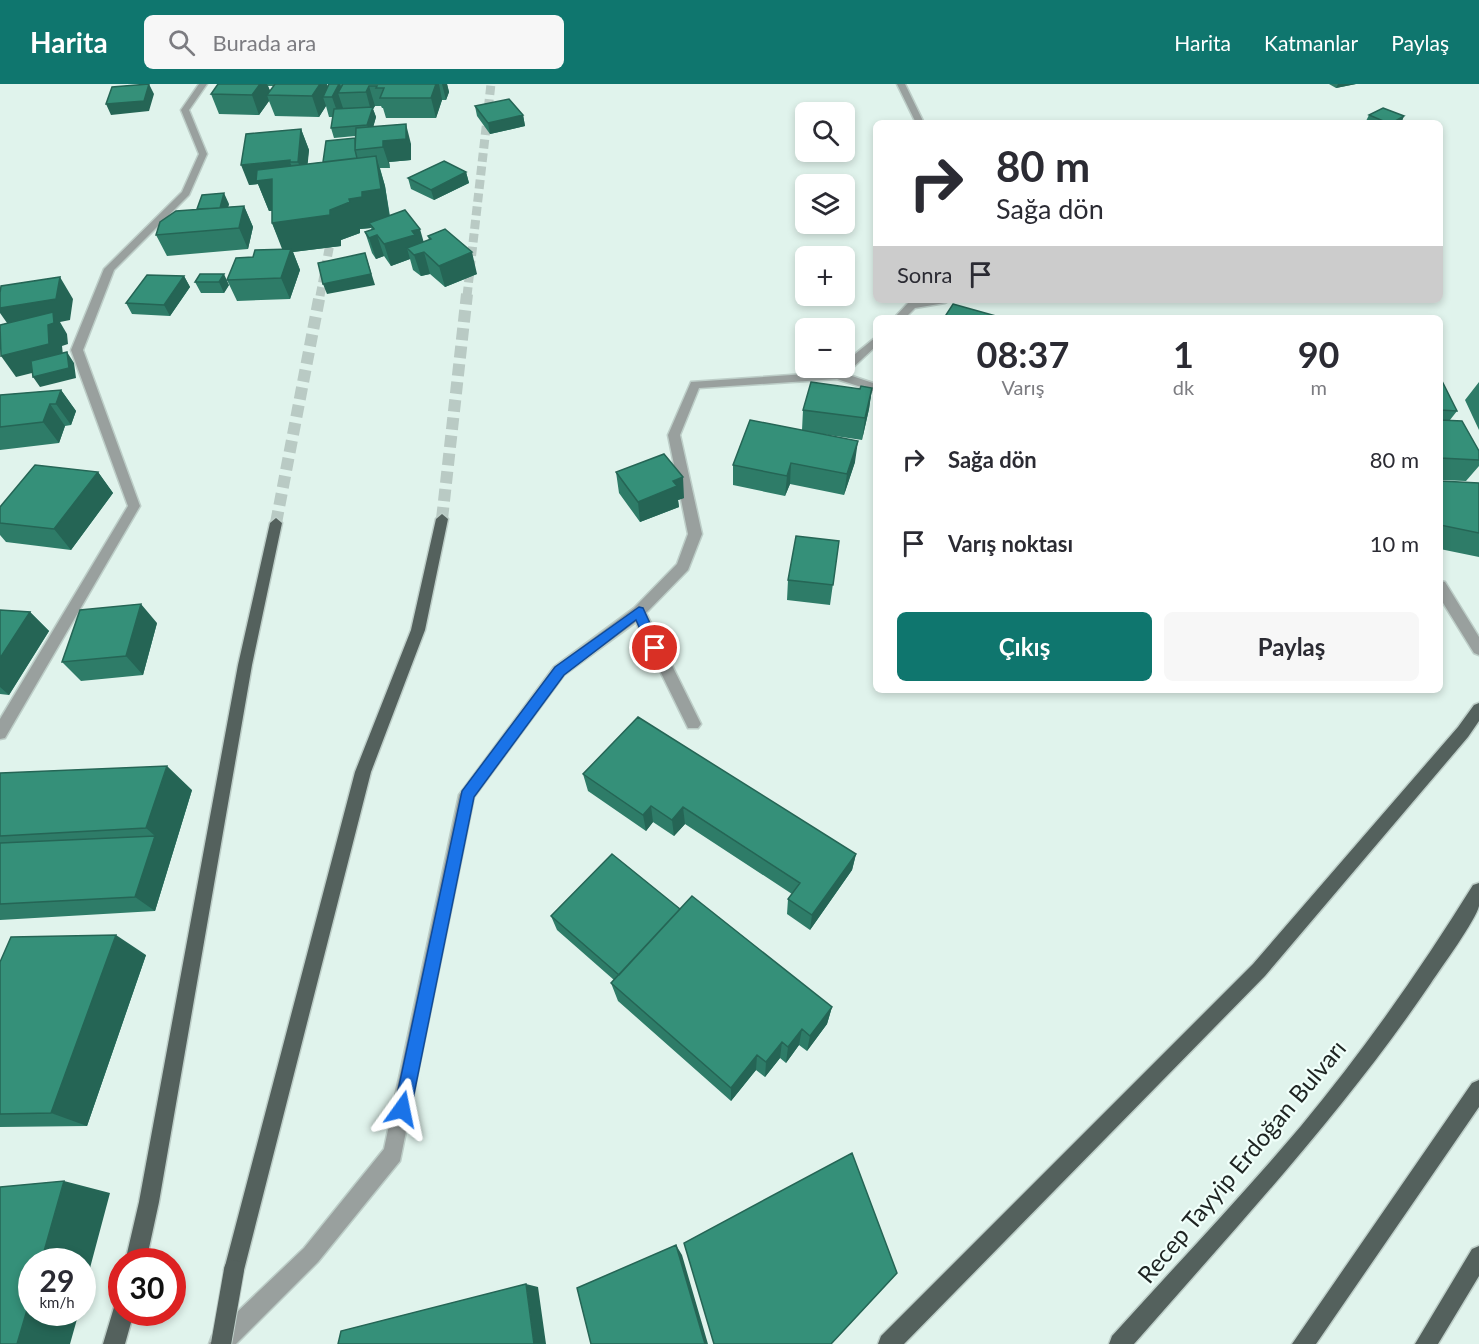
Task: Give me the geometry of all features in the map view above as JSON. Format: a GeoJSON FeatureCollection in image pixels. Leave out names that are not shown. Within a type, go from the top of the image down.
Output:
{"type":"FeatureCollection","features":[{"type":"Feature","properties":{"kind":"main road"},"geometry":{"type":"LineString","coordinates":[[221,1344],[234,1270],[363,772],[417,630],[442,519]]}},
{"type":"Feature","properties":{"kind":"main road"},"geometry":{"type":"LineString","coordinates":[[138,1248],[149,1202],[245,665],[276,523]]}},
{"type":"Feature","properties":{"kind":"main road"},"geometry":{"type":"LineString","coordinates":[[888,1344],[1259,970],[1463,732],[1479,709]]}},
{"type":"Feature","properties":{"kind":"main road","name":"Recep Tayyip Erdoğan Bulvarı"},"geometry":{"type":"LineString","coordinates":[[1120,1344],[1282,1163],[1352,1076],[1445,948],[1479,891]]}},
{"type":"Feature","properties":{"kind":"main road"},"geometry":{"type":"LineString","coordinates":[[1303,1344],[1479,1090]]}},
{"type":"Feature","properties":{"kind":"main road"},"geometry":{"type":"LineString","coordinates":[[1425,1344],[1479,1256]]}},
{"type":"Feature","properties":{"kind":"street"},"geometry":{"type":"LineString","coordinates":[[901,84],[919,120]]}},
{"type":"Feature","properties":{"kind":"street"},"geometry":{"type":"LineString","coordinates":[[0,733],[134,506],[77,350],[109,269],[186,193],[203,154],[185,110],[204,87]]}},
{"type":"Feature","properties":{"kind":"street"},"geometry":{"type":"LineString","coordinates":[[902,315],[912,305],[925,303]]}},
{"type":"Feature","properties":{"kind":"street"},"geometry":{"type":"LineString","coordinates":[[855,359],[873,343]]}},
{"type":"Feature","properties":{"kind":"street"},"geometry":{"type":"LineString","coordinates":[[221,1344],[311,1255],[393,1154],[467,795],[559,671],[639,612],[683,566],[695,534],[674,435],[695,385],[795,378]]}},
{"type":"Feature","properties":{"kind":"street"},"geometry":{"type":"LineString","coordinates":[[847,378],[873,387]]}},
{"type":"Feature","properties":{"kind":"street"},"geometry":{"type":"LineString","coordinates":[[1443,591],[1479,649]]}},
{"type":"Feature","properties":{"kind":"street"},"geometry":{"type":"LineString","coordinates":[[639,612],[663,666],[693,724]]}},
{"type":"Feature","properties":{"kind":"building"},"geometry":{"type":"Polygon","coordinates":[[[149,84],[144,101],[106,104],[112,87],[149,84]]]}},
{"type":"Feature","properties":{"kind":"building"},"geometry":{"type":"Polygon","coordinates":[[[218,84],[260,84],[252,95],[211,94],[218,84]]]}},
{"type":"Feature","properties":{"kind":"building"},"geometry":{"type":"Polygon","coordinates":[[[275,84],[320,84],[312,96],[267,95],[275,84]]]}},
{"type":"Feature","properties":{"kind":"building"},"geometry":{"type":"Polygon","coordinates":[[[329,84],[339,84],[332,97],[323,97],[329,84]]]}},
{"type":"Feature","properties":{"kind":"building"},"geometry":{"type":"Polygon","coordinates":[[[343,84],[436,84],[431,98],[380,98],[384,88],[369,86],[366,92],[338,93],[343,84]]]}},
{"type":"Feature","properties":{"kind":"building"},"geometry":{"type":"Polygon","coordinates":[[[509,99],[523,115],[488,123],[475,106],[509,99]]]}},
{"type":"Feature","properties":{"kind":"building"},"geometry":{"type":"Polygon","coordinates":[[[373,107],[367,125],[331,128],[334,109],[373,107]]]}},
{"type":"Feature","properties":{"kind":"building"},"geometry":{"type":"Polygon","coordinates":[[[1383,108],[1404,116],[1397,120],[1381,120],[1369,115],[1383,108]]]}},
{"type":"Feature","properties":{"kind":"building"},"geometry":{"type":"Polygon","coordinates":[[[406,124],[406,139],[383,141],[383,147],[355,150],[356,128],[406,124]]]}},
{"type":"Feature","properties":{"kind":"building"},"geometry":{"type":"Polygon","coordinates":[[[301,129],[298,162],[290,162],[290,160],[241,165],[246,134],[301,129]]]}},
{"type":"Feature","properties":{"kind":"building"},"geometry":{"type":"Polygon","coordinates":[[[355,138],[357,158],[323,162],[326,141],[355,138]]]}},
{"type":"Feature","properties":{"kind":"building"},"geometry":{"type":"Polygon","coordinates":[[[376,156],[381,189],[362,192],[362,197],[349,199],[350,202],[330,210],[330,215],[272,223],[272,179],[256,181],[257,170],[376,156]]]}},
{"type":"Feature","properties":{"kind":"building"},"geometry":{"type":"Polygon","coordinates":[[[444,161],[466,172],[431,190],[408,178],[444,161]]]}},
{"type":"Feature","properties":{"kind":"building"},"geometry":{"type":"Polygon","coordinates":[[[224,193],[220,208],[197,209],[202,195],[224,193]]]}},
{"type":"Feature","properties":{"kind":"building"},"geometry":{"type":"Polygon","coordinates":[[[244,206],[239,228],[156,235],[160,222],[176,211],[244,206]]]}},
{"type":"Feature","properties":{"kind":"building"},"geometry":{"type":"Polygon","coordinates":[[[405,210],[420,229],[412,231],[415,235],[384,244],[377,235],[369,238],[365,232],[374,229],[369,223],[405,210]]]}},
{"type":"Feature","properties":{"kind":"building"},"geometry":{"type":"Polygon","coordinates":[[[445,229],[472,252],[439,266],[424,252],[414,255],[407,248],[431,239],[428,236],[445,229]]]}},
{"type":"Feature","properties":{"kind":"building"},"geometry":{"type":"Polygon","coordinates":[[[291,249],[281,278],[227,280],[236,258],[253,257],[255,250],[291,249]]]}},
{"type":"Feature","properties":{"kind":"building"},"geometry":{"type":"Polygon","coordinates":[[[365,253],[371,274],[323,284],[318,263],[365,253]]]}},
{"type":"Feature","properties":{"kind":"building"},"geometry":{"type":"Polygon","coordinates":[[[200,274],[224,274],[219,282],[195,282],[200,274]]]}},
{"type":"Feature","properties":{"kind":"building"},"geometry":{"type":"Polygon","coordinates":[[[147,275],[184,276],[164,305],[126,303],[147,275]]]}},
{"type":"Feature","properties":{"kind":"building"},"geometry":{"type":"Polygon","coordinates":[[[60,277],[56,299],[0,308],[1,286],[60,277]]]}},
{"type":"Feature","properties":{"kind":"building"},"geometry":{"type":"Polygon","coordinates":[[[953,304],[992,315],[946,315],[953,304]]]}},
{"type":"Feature","properties":{"kind":"building"},"geometry":{"type":"Polygon","coordinates":[[[53,312],[54,323],[48,325],[49,344],[1,356],[0,325],[53,312]]]}},
{"type":"Feature","properties":{"kind":"building"},"geometry":{"type":"Polygon","coordinates":[[[67,352],[69,368],[33,377],[31,361],[67,352]]]}},
{"type":"Feature","properties":{"kind":"building"},"geometry":{"type":"Polygon","coordinates":[[[811,382],[860,389],[861,386],[872,388],[865,418],[803,410],[811,382]]]}},
{"type":"Feature","properties":{"kind":"building"},"geometry":{"type":"Polygon","coordinates":[[[1443,383],[1457,411],[1443,410],[1443,383]]]}},
{"type":"Feature","properties":{"kind":"building"},"geometry":{"type":"Polygon","coordinates":[[[61,390],[56,404],[50,404],[43,422],[0,427],[0,395],[61,390]]]}},
{"type":"Feature","properties":{"kind":"building"},"geometry":{"type":"Polygon","coordinates":[[[750,420],[858,441],[847,474],[791,463],[787,476],[733,465],[750,420]]]}},
{"type":"Feature","properties":{"kind":"building"},"geometry":{"type":"Polygon","coordinates":[[[1443,420],[1462,421],[1479,451],[1479,460],[1443,458],[1443,420]]]}},
{"type":"Feature","properties":{"kind":"building"},"geometry":{"type":"Polygon","coordinates":[[[664,454],[683,477],[673,481],[677,486],[638,502],[616,472],[664,454]]]}},
{"type":"Feature","properties":{"kind":"building"},"geometry":{"type":"Polygon","coordinates":[[[35,465],[98,472],[54,529],[0,523],[0,507],[35,465]]]}},
{"type":"Feature","properties":{"kind":"building"},"geometry":{"type":"Polygon","coordinates":[[[1443,481],[1479,483],[1479,533],[1443,526],[1443,481]]]}},
{"type":"Feature","properties":{"kind":"building"},"geometry":{"type":"Polygon","coordinates":[[[796,536],[839,541],[833,585],[788,580],[796,536]]]}},
{"type":"Feature","properties":{"kind":"building"},"geometry":{"type":"Polygon","coordinates":[[[141,604],[126,656],[62,662],[80,610],[141,604]]]}},
{"type":"Feature","properties":{"kind":"building"},"geometry":{"type":"Polygon","coordinates":[[[0,610],[30,612],[0,658],[0,610]]]}},
{"type":"Feature","properties":{"kind":"building"},"geometry":{"type":"Polygon","coordinates":[[[638,717],[856,854],[812,915],[788,899],[800,883],[683,807],[672,820],[651,806],[643,815],[583,774],[638,717]]]}},
{"type":"Feature","properties":{"kind":"building"},"geometry":{"type":"Polygon","coordinates":[[[167,766],[146,828],[0,836],[0,773],[167,766]]]}},
{"type":"Feature","properties":{"kind":"building"},"geometry":{"type":"Polygon","coordinates":[[[155,836],[135,897],[0,904],[0,843],[155,836]]]}},
{"type":"Feature","properties":{"kind":"building"},"geometry":{"type":"Polygon","coordinates":[[[612,854],[680,909],[619,975],[551,916],[612,854]]]}},
{"type":"Feature","properties":{"kind":"building"},"geometry":{"type":"Polygon","coordinates":[[[692,896],[832,1007],[810,1036],[802,1029],[788,1047],[782,1042],[766,1062],[757,1055],[731,1088],[611,983],[692,896]]]}},
{"type":"Feature","properties":{"kind":"building"},"geometry":{"type":"Polygon","coordinates":[[[116,935],[51,1113],[0,1114],[0,962],[11,937],[116,935]]]}},
{"type":"Feature","properties":{"kind":"building"},"geometry":{"type":"Polygon","coordinates":[[[852,1153],[897,1273],[831,1344],[714,1344],[684,1243],[852,1153]]]}},
{"type":"Feature","properties":{"kind":"building"},"geometry":{"type":"Polygon","coordinates":[[[64,1181],[45,1248],[18,1248],[18,1326],[22,1326],[17,1344],[0,1344],[0,1187],[64,1181]]]}},
{"type":"Feature","properties":{"kind":"building"},"geometry":{"type":"Polygon","coordinates":[[[676,1245],[705,1344],[591,1344],[577,1288],[676,1245]]]}},
{"type":"Feature","properties":{"kind":"building"},"geometry":{"type":"Polygon","coordinates":[[[526,1284],[534,1344],[338,1344],[341,1331],[526,1284]]]}},
{"type":"Feature","properties":{"kind":"tunnel"},"geometry":{"type":"LineString","coordinates":[[467,296],[491,84]]}},
{"type":"Feature","properties":{"kind":"tunnel"},"geometry":{"type":"LineString","coordinates":[[320,296],[333,228]]}},
{"type":"Feature","properties":{"kind":"tunnel"},"geometry":{"type":"LineString","coordinates":[[276,523],[320,294]]}},
{"type":"Feature","properties":{"kind":"tunnel"},"geometry":{"type":"LineString","coordinates":[[442,519],[467,294]]}},
{"type":"Feature","properties":{"kind":"route"},"geometry":{"type":"LineString","coordinates":[[402,1109],[467,795],[559,671],[639,612],[655,648]]}}]}
